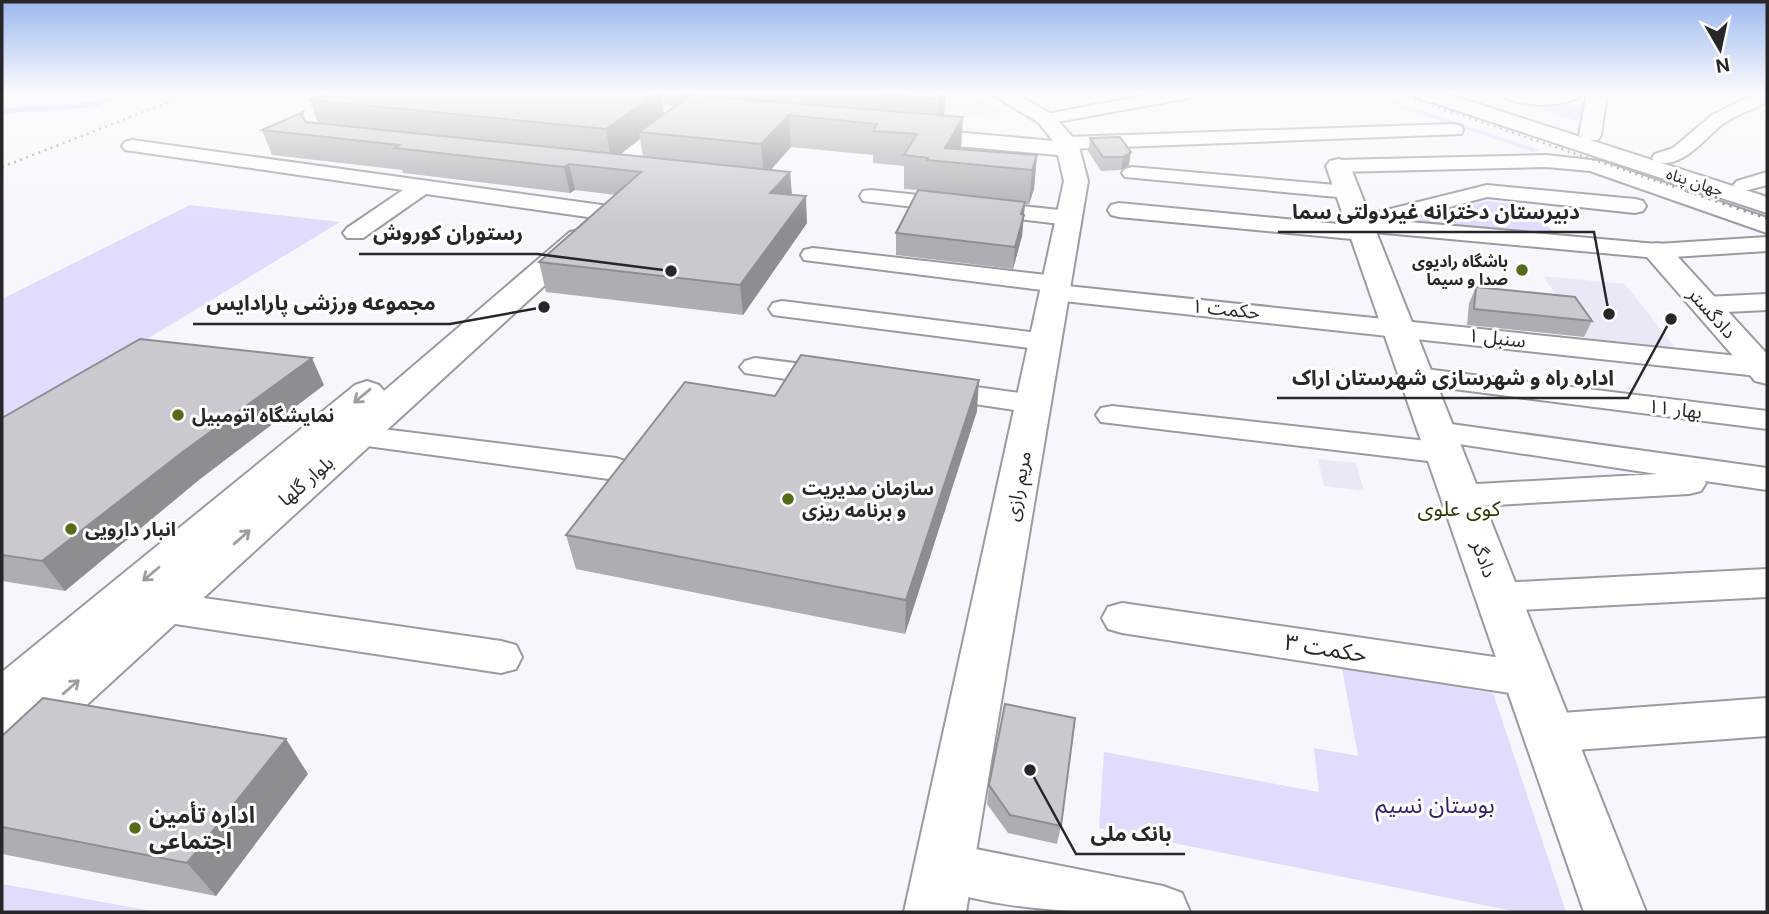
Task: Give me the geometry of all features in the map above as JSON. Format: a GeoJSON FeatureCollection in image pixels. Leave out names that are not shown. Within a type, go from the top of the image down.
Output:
{"type":"FeatureCollection","features":[{"type":"Feature","properties":{"kind":"street"},"geometry":{"type":"LineString","coordinates":[[914,136],[1009,144],[1061,137],[1137,136]]}},
{"type":"Feature","properties":{"kind":"street"},"geometry":{"type":"LineString","coordinates":[[1009,144],[1065,136]]}},
{"type":"Feature","properties":{"kind":"street","name":"جهان پناه"},"geometry":{"type":"LineString","coordinates":[[1554,136],[1767,205]]}},
{"type":"Feature","properties":{"kind":"street","name":"جهان پناه"},"geometry":{"type":"LineString","coordinates":[[1592,136],[1767,192]]}},
{"type":"Feature","properties":{"kind":"street"},"geometry":{"type":"LineString","coordinates":[[1662,158],[1680,152],[1699,136]]}},
{"type":"Feature","properties":{"kind":"street","name":"مریم رازی"},"geometry":{"type":"LineString","coordinates":[[940,890],[1076,181],[1061,137]]}},
{"type":"Feature","properties":{"kind":"street"},"geometry":{"type":"LineString","coordinates":[[132,146],[596,211]]}},
{"type":"Feature","properties":{"kind":"street"},"geometry":{"type":"LineString","coordinates":[[1535,196],[1546,161]]}},
{"type":"Feature","properties":{"kind":"street"},"geometry":{"type":"LineString","coordinates":[[1352,204],[1442,163],[1546,161],[1593,165],[1767,226]]}},
{"type":"Feature","properties":{"kind":"street"},"geometry":{"type":"LineString","coordinates":[[1442,163],[1488,191]]}},
{"type":"Feature","properties":{"kind":"street"},"geometry":{"type":"LineString","coordinates":[[1132,173],[1352,204],[1592,246],[1657,251],[1767,244]]}},
{"type":"Feature","properties":{"kind":"street"},"geometry":{"type":"LineString","coordinates":[[1744,185],[1767,178]]}},
{"type":"Feature","properties":{"kind":"street"},"geometry":{"type":"LineString","coordinates":[[355,233],[422,187]]}},
{"type":"Feature","properties":{"kind":"street"},"geometry":{"type":"LineString","coordinates":[[1119,210],[1352,204],[1488,191],[1635,206]]}},
{"type":"Feature","properties":{"kind":"street"},"geometry":{"type":"LineString","coordinates":[[871,196],[1069,218]]}},
{"type":"Feature","properties":{"kind":"street"},"geometry":{"type":"LineString","coordinates":[[1535,196],[1592,246]]}},
{"type":"Feature","properties":{"kind":"street","name":"دادگر"},"geometry":{"type":"LineString","coordinates":[[1352,204],[1615,912]]}},
{"type":"Feature","properties":{"kind":"street","name":"بلوار گلها"},"geometry":{"type":"LineString","coordinates":[[2,701],[338,433],[596,211]]}},
{"type":"Feature","properties":{"kind":"street","name":"دادگستر"},"geometry":{"type":"LineString","coordinates":[[1657,251],[1766,370]]}},
{"type":"Feature","properties":{"kind":"street","name":"حکمت ۱"},"geometry":{"type":"LineString","coordinates":[[813,255],[1054,288],[1398,327]]}},
{"type":"Feature","properties":{"kind":"street"},"geometry":{"type":"LineString","coordinates":[[1705,305],[1767,302]]}},
{"type":"Feature","properties":{"kind":"street"},"geometry":{"type":"LineString","coordinates":[[782,309],[1045,342]]}},
{"type":"Feature","properties":{"kind":"street","name":"سنبل ۱"},"geometry":{"type":"LineString","coordinates":[[1398,327],[1766,370]]}},
{"type":"Feature","properties":{"kind":"street"},"geometry":{"type":"LineString","coordinates":[[755,367],[861,381]]}},
{"type":"Feature","properties":{"kind":"street","name":"بهار ۱۱"},"geometry":{"type":"LineString","coordinates":[[1417,377],[1767,421]]}},
{"type":"Feature","properties":{"kind":"street"},"geometry":{"type":"LineString","coordinates":[[901,386],[1034,404]]}},
{"type":"Feature","properties":{"kind":"street"},"geometry":{"type":"LineString","coordinates":[[1112,415],[1441,443],[1766,479]]}},
{"type":"Feature","properties":{"kind":"street"},"geometry":{"type":"LineString","coordinates":[[338,433],[616,469]]}},
{"type":"Feature","properties":{"kind":"street","name":"بلوار گلها"},"geometry":{"type":"LineString","coordinates":[[2,748],[162,607],[338,433]]}},
{"type":"Feature","properties":{"kind":"street"},"geometry":{"type":"LineString","coordinates":[[1460,496],[1766,479]]}},
{"type":"Feature","properties":{"kind":"street"},"geometry":{"type":"LineString","coordinates":[[1498,597],[1767,583]]}},
{"type":"Feature","properties":{"kind":"street"},"geometry":{"type":"LineString","coordinates":[[162,607],[501,657]]}},
{"type":"Feature","properties":{"kind":"street","name":"حکمت ۳"},"geometry":{"type":"LineString","coordinates":[[1122,618],[1529,679]]}},
{"type":"Feature","properties":{"kind":"street"},"geometry":{"type":"LineString","coordinates":[[1548,733],[1767,717]]}},
{"type":"Feature","properties":{"kind":"street"},"geometry":{"type":"LineString","coordinates":[[940,890],[1163,912]]}},
{"type":"Feature","properties":{"kind":"shaded area"},"geometry":{"type":"Polygon","coordinates":[[[1543,276],[1625,284],[1680,354],[1589,344],[1543,276]]]}},
{"type":"Feature","properties":{"kind":"shaded area"},"geometry":{"type":"Polygon","coordinates":[[[1318,459],[1356,463],[1364,491],[1324,486],[1318,459]]]}},
{"type":"Feature","properties":{"kind":"green space"},"geometry":{"type":"Polygon","coordinates":[[[1484,136],[1497,136],[1540,150],[1533,152],[1484,136]]]}},
{"type":"Feature","properties":{"kind":"green space"},"geometry":{"type":"Polygon","coordinates":[[[1487,201],[1526,206],[1559,237],[1409,223],[1405,219],[1487,201]]]}},
{"type":"Feature","properties":{"kind":"green space"},"geometry":{"type":"Polygon","coordinates":[[[190,205],[340,222],[2,427],[2,299],[190,205]]]}},
{"type":"Feature","properties":{"kind":"green space","name":"بوستان نسیم"},"geometry":{"type":"Polygon","coordinates":[[[1342,668],[1493,693],[1566,912],[1518,912],[1099,828],[1104,752],[1319,792],[1314,748],[1358,756],[1342,668]]]}},
{"type":"Feature","properties":{"kind":"green space"},"geometry":{"type":"Polygon","coordinates":[[[2,884],[158,912],[2,912],[2,884]]]}},
{"type":"Feature","properties":{"kind":"building"},"geometry":{"type":"Polygon","coordinates":[[[314,136],[438,136],[790,172],[770,193],[806,196],[740,285],[539,262],[641,172],[569,164],[564,167],[395,148],[399,145],[314,136]]]}},
{"type":"Feature","properties":{"kind":"building"},"geometry":{"type":"Polygon","coordinates":[[[676,136],[769,136],[761,144],[676,136]]]}},
{"type":"Feature","properties":{"kind":"building"},"geometry":{"type":"Polygon","coordinates":[[[916,136],[952,136],[945,148],[1037,155],[1032,170],[927,160],[928,158],[904,155],[916,136]]]}},
{"type":"Feature","properties":{"kind":"building"},"geometry":{"type":"Polygon","coordinates":[[[1120,137],[1131,152],[1123,157],[1103,157],[1090,138],[1120,137]]]}},
{"type":"Feature","properties":{"kind":"building"},"geometry":{"type":"Polygon","coordinates":[[[918,190],[1025,202],[1015,247],[896,233],[918,190]]]}},
{"type":"Feature","properties":{"kind":"building"},"geometry":{"type":"Polygon","coordinates":[[[1476,287],[1575,297],[1592,321],[1474,309],[1476,287]]]}},
{"type":"Feature","properties":{"kind":"building"},"geometry":{"type":"Polygon","coordinates":[[[140,339],[312,358],[184,451],[42,561],[2,555],[2,418],[140,339]]]}},
{"type":"Feature","properties":{"kind":"building","name":"سازمان مدیریت و برنامه ریزی"},"geometry":{"type":"Polygon","coordinates":[[[801,355],[979,380],[906,600],[566,535],[685,382],[775,396],[801,355]]]}},
{"type":"Feature","properties":{"kind":"building","name":"اداره تأمین اجتماعی"},"geometry":{"type":"Polygon","coordinates":[[[43,698],[286,739],[187,863],[2,827],[2,736],[43,698]]]}},
{"type":"Feature","properties":{"kind":"building"},"geometry":{"type":"Polygon","coordinates":[[[1005,704],[1075,718],[1061,826],[1010,815],[989,785],[1005,704]]]}},
{"type":"Feature","properties":{"kind":"railway"},"geometry":{"type":"LineString","coordinates":[[2,167],[82,136]]}},
{"type":"Feature","properties":{"kind":"railway"},"geometry":{"type":"LineString","coordinates":[[1522,136],[1692,193]]}},
{"type":"Feature","properties":{"kind":"railway"},"geometry":{"type":"LineString","coordinates":[[1687,191],[1767,218]]}},
{"type":"Feature","properties":{"kind":"place","name":"باشگاه رادیوی صدا و سیما"},"geometry":{"type":"Point","coordinates":[1522,270]}},
{"type":"Feature","properties":{"kind":"place","name":"رستوران کوروش"},"geometry":{"type":"Point","coordinates":[671,271]}},
{"type":"Feature","properties":{"kind":"place","name":"مجموعه ورزشی پارادایس"},"geometry":{"type":"Point","coordinates":[544,307]}},
{"type":"Feature","properties":{"kind":"place","name":"دبیرستان دخترانه غیردولتی سما"},"geometry":{"type":"Point","coordinates":[1609,314]}},
{"type":"Feature","properties":{"kind":"place","name":"اداره راه و شهرسازی شهرستان اراک"},"geometry":{"type":"Point","coordinates":[1671,319]}},
{"type":"Feature","properties":{"kind":"place","name":"نمایشگاه اتومبیل"},"geometry":{"type":"Point","coordinates":[178,415]}},
{"type":"Feature","properties":{"kind":"place","name":"سازمان مدیریت و برنامه ریزی"},"geometry":{"type":"Point","coordinates":[788,499]}},
{"type":"Feature","properties":{"kind":"place","name":"انبار دارویی"},"geometry":{"type":"Point","coordinates":[71,529]}},
{"type":"Feature","properties":{"kind":"place","name":"بانک ملی"},"geometry":{"type":"Point","coordinates":[1030,770]}},
{"type":"Feature","properties":{"kind":"place","name":"اداره تأمین اجتماعی"},"geometry":{"type":"Point","coordinates":[135,828]}},
{"type":"Feature","properties":{"kind":"district","name":"کوی علوی"},"geometry":{"type":"Point","coordinates":[1459,509]}}]}
